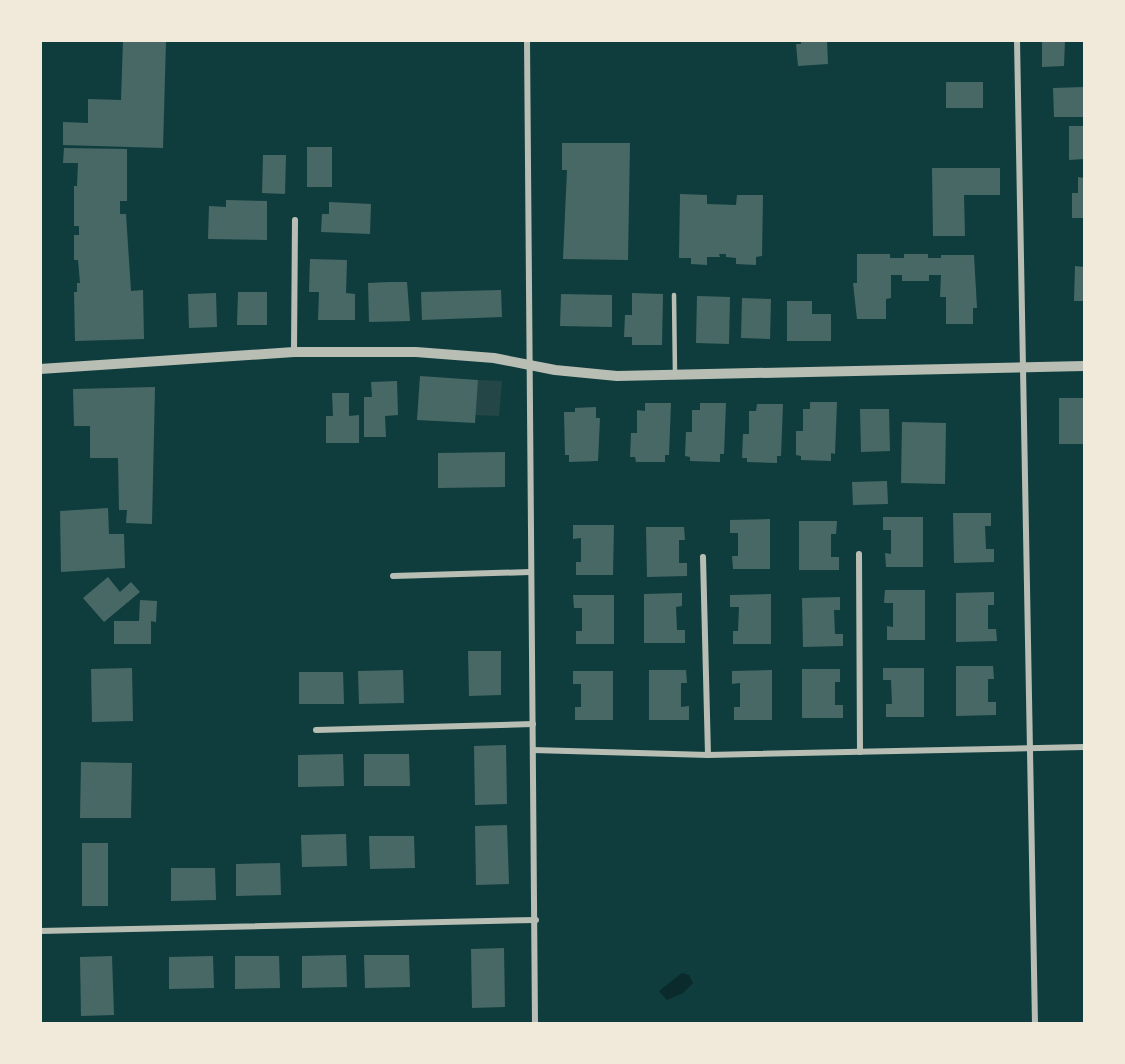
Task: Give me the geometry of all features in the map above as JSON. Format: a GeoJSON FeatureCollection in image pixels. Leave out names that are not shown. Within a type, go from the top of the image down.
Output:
{"type":"FeatureCollection","features":[{"type":"Feature","properties":{"kind":"street"},"geometry":{"type":"LineString","coordinates":[[527,40],[527,365],[536,1023]]}},
{"type":"Feature","properties":{"kind":"street"},"geometry":{"type":"LineString","coordinates":[[1017,40],[1021,367],[1035,1023]]}},
{"type":"Feature","properties":{"kind":"street"},"geometry":{"type":"LineString","coordinates":[[294,352],[295,220]]}},
{"type":"Feature","properties":{"kind":"street"},"geometry":{"type":"LineString","coordinates":[[40,369],[294,352],[468,355],[555,370],[617,376],[1084,366]]}},
{"type":"Feature","properties":{"kind":"street"},"geometry":{"type":"LineString","coordinates":[[859,554],[860,752]]}},
{"type":"Feature","properties":{"kind":"street"},"geometry":{"type":"LineString","coordinates":[[703,557],[708,755]]}},
{"type":"Feature","properties":{"kind":"street"},"geometry":{"type":"LineString","coordinates":[[393,576],[530,572]]}},
{"type":"Feature","properties":{"kind":"street"},"geometry":{"type":"LineString","coordinates":[[316,730],[533,724]]}},
{"type":"Feature","properties":{"kind":"street"},"geometry":{"type":"LineString","coordinates":[[534,750],[708,755],[1084,747]]}},
{"type":"Feature","properties":{"kind":"street"},"geometry":{"type":"LineString","coordinates":[[40,931],[536,920]]}},
{"type":"Feature","properties":{"kind":"lane"},"geometry":{"type":"LineString","coordinates":[[674,295],[675,375]]}},
{"type":"Feature","properties":{"kind":"shaded area"},"geometry":{"type":"Polygon","coordinates":[[[478,380],[502,381],[499,416],[475,415],[478,380]]]}},
{"type":"Feature","properties":{"kind":"shaded area"},"geometry":{"type":"Polygon","coordinates":[[[682,973],[689,975],[693,983],[683,993],[667,1000],[659,991],[682,973]]]}},
{"type":"Feature","properties":{"kind":"building"},"geometry":{"type":"Polygon","coordinates":[[[123,40],[166,41],[163,148],[63,145],[63,122],[88,123],[88,99],[121,100],[123,40]]]}},
{"type":"Feature","properties":{"kind":"building"},"geometry":{"type":"Polygon","coordinates":[[[801,40],[827,40],[828,64],[798,66],[796,44],[801,44],[801,40]]]}},
{"type":"Feature","properties":{"kind":"building"},"geometry":{"type":"Polygon","coordinates":[[[1042,40],[1065,40],[1064,66],[1042,67],[1042,40]]]}},
{"type":"Feature","properties":{"kind":"building"},"geometry":{"type":"Polygon","coordinates":[[[946,82],[983,82],[983,108],[946,108],[946,82]]]}},
{"type":"Feature","properties":{"kind":"building"},"geometry":{"type":"Polygon","coordinates":[[[1084,87],[1084,117],[1054,117],[1053,88],[1084,87]]]}},
{"type":"Feature","properties":{"kind":"building"},"geometry":{"type":"Polygon","coordinates":[[[1069,126],[1084,126],[1084,159],[1069,160],[1069,126]]]}},
{"type":"Feature","properties":{"kind":"building"},"geometry":{"type":"Polygon","coordinates":[[[562,143],[630,143],[628,260],[563,259],[567,170],[562,170],[562,143]]]}},
{"type":"Feature","properties":{"kind":"building"},"geometry":{"type":"Polygon","coordinates":[[[307,147],[332,147],[332,187],[307,187],[307,147]]]}},
{"type":"Feature","properties":{"kind":"building"},"geometry":{"type":"Polygon","coordinates":[[[64,148],[127,149],[127,201],[120,201],[120,214],[126,214],[131,291],[143,290],[144,339],[75,341],[74,292],[77,292],[77,283],[80,283],[78,260],[74,260],[74,235],[79,235],[79,226],[74,226],[74,186],[77,186],[78,163],[63,163],[64,148]]]}},
{"type":"Feature","properties":{"kind":"building"},"geometry":{"type":"Polygon","coordinates":[[[263,155],[286,155],[285,194],[262,193],[263,155]]]}},
{"type":"Feature","properties":{"kind":"building"},"geometry":{"type":"Polygon","coordinates":[[[932,168],[1000,168],[1000,195],[964,195],[965,236],[933,236],[932,168]]]}},
{"type":"Feature","properties":{"kind":"building"},"geometry":{"type":"Polygon","coordinates":[[[1078,177],[1084,178],[1084,218],[1072,218],[1072,193],[1078,193],[1078,177]]]}},
{"type":"Feature","properties":{"kind":"building"},"geometry":{"type":"Polygon","coordinates":[[[680,194],[707,195],[707,204],[736,205],[737,195],[763,195],[762,256],[756,257],[756,265],[736,264],[736,258],[726,257],[726,254],[719,254],[720,257],[707,257],[707,265],[691,264],[691,258],[679,258],[680,194]]]}},
{"type":"Feature","properties":{"kind":"building"},"geometry":{"type":"Polygon","coordinates":[[[226,200],[267,201],[267,240],[208,239],[209,206],[226,207],[226,200]]]}},
{"type":"Feature","properties":{"kind":"building"},"geometry":{"type":"Polygon","coordinates":[[[329,202],[371,204],[370,234],[321,232],[322,214],[329,214],[329,202]]]}},
{"type":"Feature","properties":{"kind":"building"},"geometry":{"type":"Polygon","coordinates":[[[857,254],[890,254],[890,258],[904,258],[904,254],[928,254],[928,258],[941,258],[941,255],[974,255],[977,308],[973,308],[973,324],[946,324],[946,297],[940,297],[941,275],[929,275],[929,281],[902,281],[902,275],[891,275],[891,298],[886,299],[886,319],[857,319],[853,283],[857,283],[857,254]]]}},
{"type":"Feature","properties":{"kind":"building"},"geometry":{"type":"Polygon","coordinates":[[[310,259],[347,260],[346,293],[355,294],[355,320],[318,320],[319,292],[309,292],[310,259]]]}},
{"type":"Feature","properties":{"kind":"building"},"geometry":{"type":"Polygon","coordinates":[[[1075,266],[1084,267],[1084,301],[1074,301],[1075,266]]]}},
{"type":"Feature","properties":{"kind":"building"},"geometry":{"type":"Polygon","coordinates":[[[407,282],[410,321],[369,322],[368,283],[407,282]]]}},
{"type":"Feature","properties":{"kind":"building"},"geometry":{"type":"Polygon","coordinates":[[[501,290],[502,317],[422,320],[421,292],[501,290]]]}},
{"type":"Feature","properties":{"kind":"building"},"geometry":{"type":"Polygon","coordinates":[[[238,292],[267,292],[267,325],[237,325],[238,292]]]}},
{"type":"Feature","properties":{"kind":"building"},"geometry":{"type":"Polygon","coordinates":[[[216,293],[217,327],[189,328],[188,294],[216,293]]]}},
{"type":"Feature","properties":{"kind":"building"},"geometry":{"type":"Polygon","coordinates":[[[632,293],[663,294],[662,345],[632,345],[632,337],[624,337],[625,315],[632,315],[632,293]]]}},
{"type":"Feature","properties":{"kind":"building"},"geometry":{"type":"Polygon","coordinates":[[[561,294],[612,295],[612,327],[560,326],[561,294]]]}},
{"type":"Feature","properties":{"kind":"building"},"geometry":{"type":"Polygon","coordinates":[[[697,296],[730,297],[729,344],[696,343],[697,296]]]}},
{"type":"Feature","properties":{"kind":"building"},"geometry":{"type":"Polygon","coordinates":[[[742,298],[771,299],[770,339],[741,338],[742,298]]]}},
{"type":"Feature","properties":{"kind":"building"},"geometry":{"type":"Polygon","coordinates":[[[787,301],[812,301],[812,314],[831,314],[831,341],[787,341],[787,301]]]}},
{"type":"Feature","properties":{"kind":"building"},"geometry":{"type":"Polygon","coordinates":[[[420,376],[478,380],[475,423],[417,420],[420,376]]]}},
{"type":"Feature","properties":{"kind":"building"},"geometry":{"type":"Polygon","coordinates":[[[397,381],[398,415],[385,416],[386,437],[364,437],[364,397],[372,397],[371,382],[397,381]]]}},
{"type":"Feature","properties":{"kind":"building"},"geometry":{"type":"Polygon","coordinates":[[[155,387],[152,524],[126,523],[127,510],[119,510],[118,458],[90,458],[90,426],[74,426],[73,389],[155,387]]]}},
{"type":"Feature","properties":{"kind":"building"},"geometry":{"type":"Polygon","coordinates":[[[332,393],[349,393],[349,416],[359,415],[359,443],[326,443],[326,416],[333,416],[332,393]]]}},
{"type":"Feature","properties":{"kind":"building"},"geometry":{"type":"Polygon","coordinates":[[[1059,398],[1084,398],[1084,444],[1059,444],[1059,398]]]}},
{"type":"Feature","properties":{"kind":"building"},"geometry":{"type":"Polygon","coordinates":[[[810,402],[837,402],[835,454],[831,453],[831,461],[801,460],[801,456],[796,455],[796,431],[803,431],[803,409],[810,409],[810,402]]]}},
{"type":"Feature","properties":{"kind":"building"},"geometry":{"type":"Polygon","coordinates":[[[645,403],[671,403],[669,455],[665,455],[665,462],[636,462],[635,457],[630,457],[631,433],[637,433],[637,410],[645,411],[645,403]]]}},
{"type":"Feature","properties":{"kind":"building"},"geometry":{"type":"Polygon","coordinates":[[[700,403],[726,403],[724,454],[720,454],[720,462],[690,461],[690,457],[685,456],[686,432],[692,432],[692,410],[700,410],[700,403]]]}},
{"type":"Feature","properties":{"kind":"building"},"geometry":{"type":"Polygon","coordinates":[[[757,404],[783,404],[781,456],[777,456],[777,463],[747,462],[747,458],[742,458],[743,434],[749,434],[749,411],[756,411],[757,404]]]}},
{"type":"Feature","properties":{"kind":"building"},"geometry":{"type":"Polygon","coordinates":[[[596,407],[596,418],[600,418],[598,461],[569,462],[569,455],[565,455],[564,412],[575,412],[575,408],[596,407]]]}},
{"type":"Feature","properties":{"kind":"building"},"geometry":{"type":"Polygon","coordinates":[[[860,409],[889,409],[890,451],[861,452],[860,409]]]}},
{"type":"Feature","properties":{"kind":"building"},"geometry":{"type":"Polygon","coordinates":[[[902,422],[946,423],[945,484],[901,483],[902,422]]]}},
{"type":"Feature","properties":{"kind":"building"},"geometry":{"type":"Polygon","coordinates":[[[505,452],[505,487],[438,488],[438,453],[505,452]]]}},
{"type":"Feature","properties":{"kind":"building"},"geometry":{"type":"Polygon","coordinates":[[[887,481],[888,504],[853,505],[852,482],[887,481]]]}},
{"type":"Feature","properties":{"kind":"building"},"geometry":{"type":"Polygon","coordinates":[[[108,508],[109,534],[124,534],[125,568],[61,572],[60,511],[108,508]]]}},
{"type":"Feature","properties":{"kind":"building"},"geometry":{"type":"Polygon","coordinates":[[[953,513],[991,513],[991,526],[985,526],[986,549],[994,549],[994,562],[954,563],[953,513]]]}},
{"type":"Feature","properties":{"kind":"building"},"geometry":{"type":"Polygon","coordinates":[[[883,517],[923,517],[923,567],[886,567],[885,553],[891,554],[891,530],[883,530],[883,517]]]}},
{"type":"Feature","properties":{"kind":"building"},"geometry":{"type":"Polygon","coordinates":[[[770,519],[770,569],[733,569],[732,556],[738,556],[738,533],[730,533],[730,520],[770,519]]]}},
{"type":"Feature","properties":{"kind":"building"},"geometry":{"type":"Polygon","coordinates":[[[799,521],[837,521],[836,534],[831,534],[831,557],[839,557],[839,570],[799,570],[799,521]]]}},
{"type":"Feature","properties":{"kind":"building"},"geometry":{"type":"Polygon","coordinates":[[[573,525],[614,525],[613,575],[576,575],[576,562],[581,562],[581,538],[573,539],[573,525]]]}},
{"type":"Feature","properties":{"kind":"building"},"geometry":{"type":"Polygon","coordinates":[[[646,527],[684,527],[685,540],[679,540],[679,563],[687,563],[687,576],[647,577],[646,527]]]}},
{"type":"Feature","properties":{"kind":"building"},"geometry":{"type":"Polygon","coordinates":[[[108,577],[120,592],[131,582],[140,592],[104,622],[83,598],[108,577]]]}},
{"type":"Feature","properties":{"kind":"building"},"geometry":{"type":"Polygon","coordinates":[[[885,590],[925,590],[925,640],[887,640],[887,626],[893,627],[893,603],[884,603],[885,590]]]}},
{"type":"Feature","properties":{"kind":"building"},"geometry":{"type":"Polygon","coordinates":[[[994,592],[994,605],[988,605],[988,629],[996,629],[997,641],[956,642],[956,593],[994,592]]]}},
{"type":"Feature","properties":{"kind":"building"},"geometry":{"type":"Polygon","coordinates":[[[682,593],[682,606],[676,607],[677,630],[685,630],[685,643],[644,643],[644,594],[682,593]]]}},
{"type":"Feature","properties":{"kind":"building"},"geometry":{"type":"Polygon","coordinates":[[[771,594],[771,644],[733,644],[733,631],[738,631],[739,607],[730,607],[730,595],[771,594]]]}},
{"type":"Feature","properties":{"kind":"building"},"geometry":{"type":"Polygon","coordinates":[[[573,595],[614,595],[614,644],[576,644],[576,631],[582,631],[582,608],[574,608],[573,595]]]}},
{"type":"Feature","properties":{"kind":"building"},"geometry":{"type":"Polygon","coordinates":[[[840,597],[840,610],[834,610],[835,634],[843,634],[843,646],[803,647],[802,598],[840,597]]]}},
{"type":"Feature","properties":{"kind":"building"},"geometry":{"type":"Polygon","coordinates":[[[140,600],[157,601],[156,622],[151,621],[151,644],[114,644],[114,621],[139,621],[140,600]]]}},
{"type":"Feature","properties":{"kind":"building"},"geometry":{"type":"Polygon","coordinates":[[[468,651],[501,651],[501,695],[469,696],[468,651]]]}},
{"type":"Feature","properties":{"kind":"building"},"geometry":{"type":"Polygon","coordinates":[[[956,666],[993,666],[994,679],[988,679],[988,702],[996,702],[996,715],[956,716],[956,666]]]}},
{"type":"Feature","properties":{"kind":"building"},"geometry":{"type":"Polygon","coordinates":[[[132,668],[133,721],[92,722],[91,669],[132,668]]]}},
{"type":"Feature","properties":{"kind":"building"},"geometry":{"type":"Polygon","coordinates":[[[883,668],[924,668],[924,717],[886,717],[886,704],[892,704],[891,680],[883,680],[883,668]]]}},
{"type":"Feature","properties":{"kind":"building"},"geometry":{"type":"Polygon","coordinates":[[[802,669],[840,669],[840,682],[835,682],[835,705],[843,705],[843,718],[802,718],[802,669]]]}},
{"type":"Feature","properties":{"kind":"building"},"geometry":{"type":"Polygon","coordinates":[[[403,670],[404,703],[359,704],[358,671],[403,670]]]}},
{"type":"Feature","properties":{"kind":"building"},"geometry":{"type":"Polygon","coordinates":[[[649,670],[686,670],[687,683],[681,683],[681,707],[689,706],[689,720],[649,720],[649,670]]]}},
{"type":"Feature","properties":{"kind":"building"},"geometry":{"type":"Polygon","coordinates":[[[772,670],[772,720],[734,720],[734,707],[740,707],[740,683],[732,684],[732,671],[772,670]]]}},
{"type":"Feature","properties":{"kind":"building"},"geometry":{"type":"Polygon","coordinates":[[[573,671],[613,671],[613,720],[575,720],[575,707],[581,707],[581,684],[573,684],[573,671]]]}},
{"type":"Feature","properties":{"kind":"building"},"geometry":{"type":"Polygon","coordinates":[[[299,672],[343,672],[344,704],[299,704],[299,672]]]}},
{"type":"Feature","properties":{"kind":"building"},"geometry":{"type":"Polygon","coordinates":[[[506,745],[507,804],[475,805],[474,746],[506,745]]]}},
{"type":"Feature","properties":{"kind":"building"},"geometry":{"type":"Polygon","coordinates":[[[343,754],[344,786],[298,787],[298,755],[343,754]]]}},
{"type":"Feature","properties":{"kind":"building"},"geometry":{"type":"Polygon","coordinates":[[[364,754],[409,754],[410,786],[364,786],[364,754]]]}},
{"type":"Feature","properties":{"kind":"building"},"geometry":{"type":"Polygon","coordinates":[[[81,762],[132,763],[131,818],[80,818],[81,762]]]}},
{"type":"Feature","properties":{"kind":"building"},"geometry":{"type":"Polygon","coordinates":[[[507,825],[509,884],[476,885],[475,826],[507,825]]]}},
{"type":"Feature","properties":{"kind":"building"},"geometry":{"type":"Polygon","coordinates":[[[346,834],[347,866],[302,867],[301,835],[346,834]]]}},
{"type":"Feature","properties":{"kind":"building"},"geometry":{"type":"Polygon","coordinates":[[[369,836],[414,836],[415,868],[370,869],[369,836]]]}},
{"type":"Feature","properties":{"kind":"building"},"geometry":{"type":"Polygon","coordinates":[[[82,843],[108,843],[108,906],[82,906],[82,843]]]}},
{"type":"Feature","properties":{"kind":"building"},"geometry":{"type":"Polygon","coordinates":[[[280,863],[281,895],[236,896],[236,864],[280,863]]]}},
{"type":"Feature","properties":{"kind":"building"},"geometry":{"type":"Polygon","coordinates":[[[171,868],[215,868],[216,900],[171,901],[171,868]]]}},
{"type":"Feature","properties":{"kind":"building"},"geometry":{"type":"Polygon","coordinates":[[[504,948],[505,1007],[472,1008],[471,949],[504,948]]]}},
{"type":"Feature","properties":{"kind":"building"},"geometry":{"type":"Polygon","coordinates":[[[346,955],[347,987],[302,988],[302,956],[346,955]]]}},
{"type":"Feature","properties":{"kind":"building"},"geometry":{"type":"Polygon","coordinates":[[[364,955],[409,955],[410,987],[365,988],[364,955]]]}},
{"type":"Feature","properties":{"kind":"building"},"geometry":{"type":"Polygon","coordinates":[[[112,956],[114,1015],[81,1016],[80,957],[112,956]]]}},
{"type":"Feature","properties":{"kind":"building"},"geometry":{"type":"Polygon","coordinates":[[[213,956],[214,988],[169,989],[169,957],[213,956]]]}},
{"type":"Feature","properties":{"kind":"building"},"geometry":{"type":"Polygon","coordinates":[[[235,956],[279,956],[280,988],[235,989],[235,956]]]}}]}
